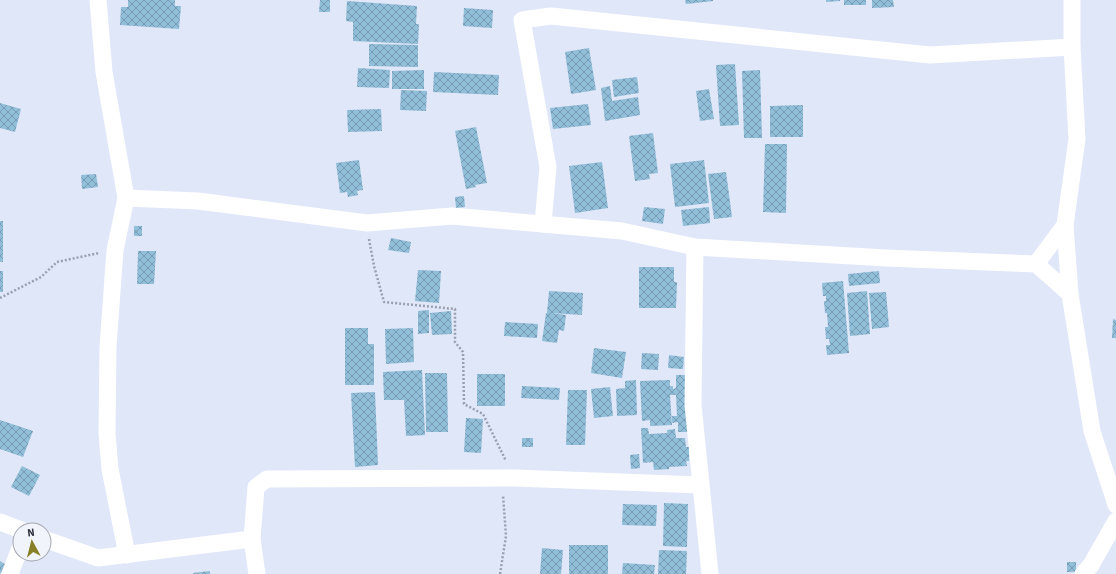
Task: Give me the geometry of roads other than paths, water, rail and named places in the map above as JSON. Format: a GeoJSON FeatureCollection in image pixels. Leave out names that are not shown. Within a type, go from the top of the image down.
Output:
{"type":"FeatureCollection","features":[{"type":"Feature","properties":{"kind":"street"},"geometry":{"type":"LineString","coordinates":[[98,0],[104,72],[126,198],[115,250],[108,347],[107,433],[110,469],[127,555]]}},
{"type":"Feature","properties":{"kind":"street"},"geometry":{"type":"LineString","coordinates":[[1072,0],[1072,47],[1077,139],[1065,225],[1070,294],[1092,431],[1116,505]]}},
{"type":"Feature","properties":{"kind":"street"},"geometry":{"type":"LineString","coordinates":[[543,224],[548,167],[522,20],[551,16],[930,55],[1072,47]]}},
{"type":"Feature","properties":{"kind":"street"},"geometry":{"type":"LineString","coordinates":[[126,198],[198,201],[367,223],[452,216],[622,231],[695,247],[886,258],[1036,264],[1070,294]]}},
{"type":"Feature","properties":{"kind":"street"},"geometry":{"type":"LineString","coordinates":[[1036,264],[1065,225]]}},
{"type":"Feature","properties":{"kind":"street"},"geometry":{"type":"LineString","coordinates":[[695,247],[693,405],[710,574]]}},
{"type":"Feature","properties":{"kind":"street"},"geometry":{"type":"LineString","coordinates":[[257,574],[252,539],[256,486],[267,479],[509,478],[701,485]]}},
{"type":"Feature","properties":{"kind":"street"},"geometry":{"type":"LineString","coordinates":[[1083,574],[1091,565],[1116,521]]}},
{"type":"Feature","properties":{"kind":"street"},"geometry":{"type":"LineString","coordinates":[[0,522],[12,527]]}},
{"type":"Feature","properties":{"kind":"street"},"geometry":{"type":"LineString","coordinates":[[52,543],[98,566],[127,555],[252,539]]}},
{"type":"Feature","properties":{"kind":"street"},"geometry":{"type":"LineString","coordinates":[[10,574],[15,562]]}}]}
